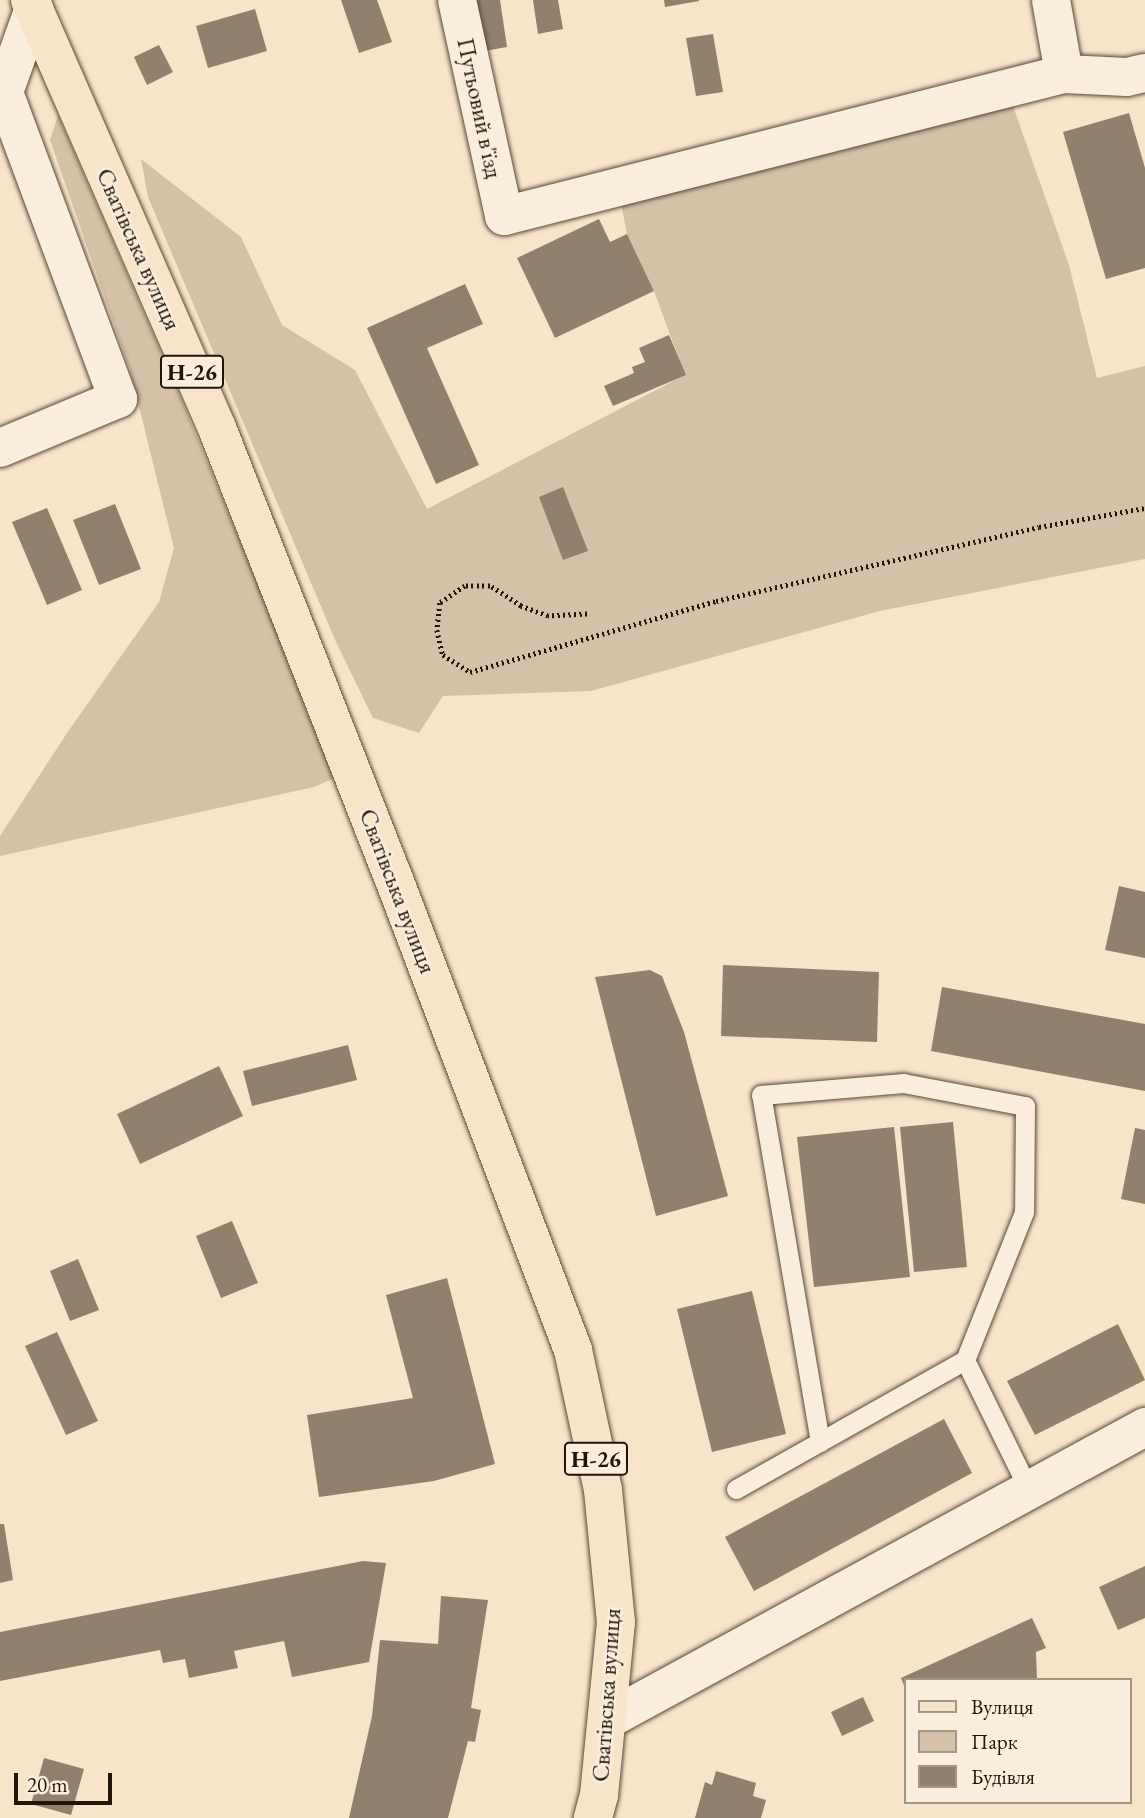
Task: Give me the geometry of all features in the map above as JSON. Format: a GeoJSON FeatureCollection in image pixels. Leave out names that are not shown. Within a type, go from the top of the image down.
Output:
{"type":"FeatureCollection","features":[{"type":"Feature","properties":{"kind":"main road","name":"Сватівська вулиця"},"geometry":{"type":"LineString","coordinates":[[32,4],[217,428],[343,748],[573,1350],[603,1490],[616,1622],[599,1795],[593,1818]]}},
{"type":"Feature","properties":{"kind":"street","name":"Путьовий в'їзд"},"geometry":{"type":"LineString","coordinates":[[457,0],[504,216],[1064,74]]}},
{"type":"Feature","properties":{"kind":"street"},"geometry":{"type":"LineString","coordinates":[[1051,0],[1064,74],[1127,77],[1145,73]]}},
{"type":"Feature","properties":{"kind":"street"},"geometry":{"type":"LineString","coordinates":[[0,448],[118,399],[4,92],[32,4]]}},
{"type":"Feature","properties":{"kind":"street"},"geometry":{"type":"LineString","coordinates":[[607,1720],[1145,1427]]}},
{"type":"Feature","properties":{"kind":"lane"},"geometry":{"type":"LineString","coordinates":[[736,1489],[820,1442],[965,1360],[1024,1212],[1025,1106],[903,1083],[761,1095],[820,1442]]}},
{"type":"Feature","properties":{"kind":"lane"},"geometry":{"type":"LineString","coordinates":[[965,1360],[1029,1490]]}},
{"type":"Feature","properties":{"kind":"path"},"geometry":{"type":"LineString","coordinates":[[587,614],[548,615],[521,606],[490,586],[465,586],[440,603],[437,630],[443,655],[470,672],[716,601],[1039,527],[1145,508]]}},
{"type":"Feature","properties":{"kind":"green space"},"geometry":{"type":"Polygon","coordinates":[[[1007,89],[1069,265],[1097,378],[1145,366],[1145,559],[880,611],[591,691],[443,696],[419,733],[373,718],[336,642],[148,197],[141,159],[241,237],[282,325],[355,370],[427,509],[685,375],[654,291],[627,234],[620,198],[1007,89]]]}},
{"type":"Feature","properties":{"kind":"green space"},"geometry":{"type":"Polygon","coordinates":[[[58,115],[185,408],[337,777],[314,787],[0,856],[0,836],[67,733],[159,602],[174,548],[130,370],[50,140],[58,115]]]}},
{"type":"Feature","properties":{"kind":"building"},"geometry":{"type":"Polygon","coordinates":[[[341,0],[377,0],[392,42],[359,53],[341,0]]]}},
{"type":"Feature","properties":{"kind":"building"},"geometry":{"type":"Polygon","coordinates":[[[471,0],[500,0],[507,47],[479,52],[471,0]]]}},
{"type":"Feature","properties":{"kind":"building"},"geometry":{"type":"Polygon","coordinates":[[[533,0],[558,0],[563,29],[538,34],[533,0]]]}},
{"type":"Feature","properties":{"kind":"building"},"geometry":{"type":"Polygon","coordinates":[[[664,0],[699,0],[699,1],[665,7],[664,0]]]}},
{"type":"Feature","properties":{"kind":"building"},"geometry":{"type":"Polygon","coordinates":[[[255,9],[267,51],[208,68],[196,26],[255,9]]]}},
{"type":"Feature","properties":{"kind":"building"},"geometry":{"type":"Polygon","coordinates":[[[713,34],[723,92],[696,96],[686,38],[713,34]]]}},
{"type":"Feature","properties":{"kind":"building"},"geometry":{"type":"Polygon","coordinates":[[[159,45],[173,72],[147,85],[134,57],[159,45]]]}},
{"type":"Feature","properties":{"kind":"building"},"geometry":{"type":"Polygon","coordinates":[[[1129,113],[1145,168],[1145,268],[1106,279],[1063,132],[1129,113]]]}},
{"type":"Feature","properties":{"kind":"building"},"geometry":{"type":"Polygon","coordinates":[[[599,219],[610,242],[627,234],[654,291],[555,338],[517,258],[599,219]]]}},
{"type":"Feature","properties":{"kind":"building"},"geometry":{"type":"Polygon","coordinates":[[[465,284],[483,324],[427,348],[479,465],[436,484],[367,328],[465,284]]]}},
{"type":"Feature","properties":{"kind":"building"},"geometry":{"type":"Polygon","coordinates":[[[669,335],[686,375],[613,406],[604,386],[634,373],[632,367],[645,362],[639,348],[669,335]]]}},
{"type":"Feature","properties":{"kind":"building"},"geometry":{"type":"Polygon","coordinates":[[[563,487],[588,551],[563,560],[539,497],[563,487]]]}},
{"type":"Feature","properties":{"kind":"building"},"geometry":{"type":"Polygon","coordinates":[[[115,504],[141,569],[99,585],[73,520],[115,504]]]}},
{"type":"Feature","properties":{"kind":"building"},"geometry":{"type":"Polygon","coordinates":[[[47,508],[82,590],[47,605],[12,522],[47,508]]]}},
{"type":"Feature","properties":{"kind":"building"},"geometry":{"type":"Polygon","coordinates":[[[1119,886],[1145,892],[1145,958],[1105,950],[1119,886]]]}},
{"type":"Feature","properties":{"kind":"building"},"geometry":{"type":"Polygon","coordinates":[[[723,965],[879,972],[877,1042],[721,1036],[723,965]]]}},
{"type":"Feature","properties":{"kind":"building"},"geometry":{"type":"Polygon","coordinates":[[[650,970],[662,976],[684,1032],[728,1196],[656,1216],[595,977],[650,970]]]}},
{"type":"Feature","properties":{"kind":"building"},"geometry":{"type":"Polygon","coordinates":[[[942,987],[1145,1024],[1145,1091],[931,1051],[942,987]]]}},
{"type":"Feature","properties":{"kind":"building"},"geometry":{"type":"Polygon","coordinates":[[[348,1045],[357,1080],[252,1106],[243,1071],[348,1045]]]}},
{"type":"Feature","properties":{"kind":"building"},"geometry":{"type":"Polygon","coordinates":[[[219,1066],[243,1116],[140,1164],[117,1114],[219,1066]]]}},
{"type":"Feature","properties":{"kind":"building"},"geometry":{"type":"Polygon","coordinates":[[[953,1122],[967,1267],[914,1272],[900,1127],[953,1122]]]}},
{"type":"Feature","properties":{"kind":"building"},"geometry":{"type":"Polygon","coordinates":[[[894,1127],[910,1277],[814,1287],[797,1137],[894,1127]]]}},
{"type":"Feature","properties":{"kind":"building"},"geometry":{"type":"Polygon","coordinates":[[[1135,1128],[1145,1130],[1145,1204],[1121,1199],[1135,1128]]]}},
{"type":"Feature","properties":{"kind":"building"},"geometry":{"type":"Polygon","coordinates":[[[232,1221],[258,1283],[221,1298],[196,1236],[232,1221]]]}},
{"type":"Feature","properties":{"kind":"building"},"geometry":{"type":"Polygon","coordinates":[[[78,1259],[99,1310],[70,1321],[50,1271],[78,1259]]]}},
{"type":"Feature","properties":{"kind":"building"},"geometry":{"type":"Polygon","coordinates":[[[447,1278],[495,1464],[434,1481],[319,1497],[307,1415],[413,1398],[386,1295],[447,1278]]]}},
{"type":"Feature","properties":{"kind":"building"},"geometry":{"type":"Polygon","coordinates":[[[752,1291],[786,1434],[712,1452],[677,1309],[752,1291]]]}},
{"type":"Feature","properties":{"kind":"building"},"geometry":{"type":"Polygon","coordinates":[[[1118,1324],[1145,1380],[1035,1435],[1007,1381],[1118,1324]]]}},
{"type":"Feature","properties":{"kind":"building"},"geometry":{"type":"Polygon","coordinates":[[[57,1332],[98,1421],[66,1435],[25,1346],[57,1332]]]}},
{"type":"Feature","properties":{"kind":"building"},"geometry":{"type":"Polygon","coordinates":[[[944,1419],[972,1473],[754,1591],[725,1537],[944,1419]]]}},
{"type":"Feature","properties":{"kind":"building"},"geometry":{"type":"Polygon","coordinates":[[[0,1524],[4,1524],[13,1580],[0,1583],[0,1524]]]}},
{"type":"Feature","properties":{"kind":"building"},"geometry":{"type":"Polygon","coordinates":[[[363,1561],[386,1563],[369,1662],[292,1677],[284,1641],[234,1651],[238,1668],[189,1678],[185,1659],[163,1663],[160,1650],[0,1681],[0,1632],[363,1561]]]}},
{"type":"Feature","properties":{"kind":"building"},"geometry":{"type":"Polygon","coordinates":[[[1145,1566],[1145,1618],[1118,1630],[1099,1587],[1145,1566]]]}},
{"type":"Feature","properties":{"kind":"building"},"geometry":{"type":"Polygon","coordinates":[[[441,1596],[488,1600],[471,1708],[481,1710],[475,1742],[468,1741],[448,1818],[349,1818],[372,1716],[380,1640],[438,1644],[441,1596]]]}},
{"type":"Feature","properties":{"kind":"building"},"geometry":{"type":"Polygon","coordinates":[[[1032,1618],[1046,1648],[1036,1652],[1037,1678],[904,1678],[904,1686],[901,1678],[1032,1618]]]}},
{"type":"Feature","properties":{"kind":"building"},"geometry":{"type":"Polygon","coordinates":[[[863,1697],[874,1721],[842,1736],[831,1712],[863,1697]]]}},
{"type":"Feature","properties":{"kind":"building"},"geometry":{"type":"Polygon","coordinates":[[[44,1758],[84,1769],[71,1815],[31,1804],[44,1758]]]}},
{"type":"Feature","properties":{"kind":"building"},"geometry":{"type":"Polygon","coordinates":[[[716,1771],[756,1783],[753,1796],[766,1800],[761,1818],[695,1818],[705,1782],[712,1785],[716,1771]]]}}]}
